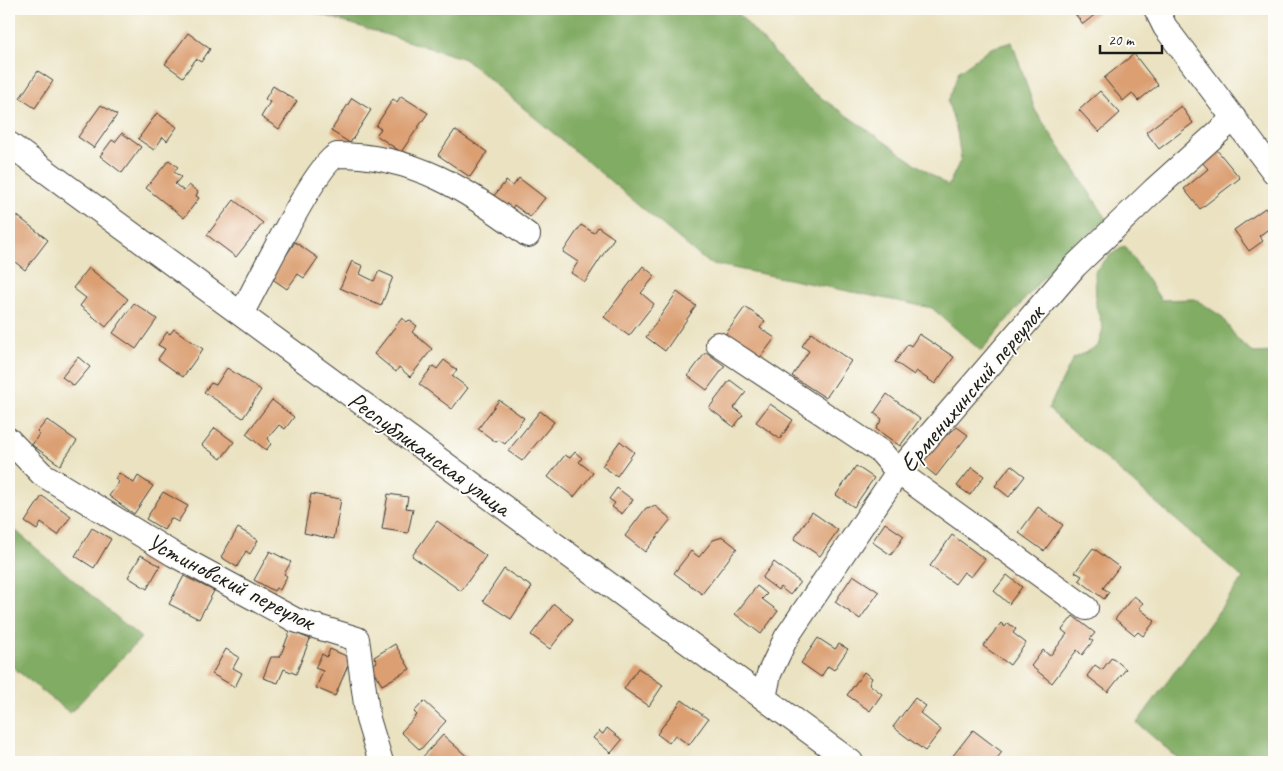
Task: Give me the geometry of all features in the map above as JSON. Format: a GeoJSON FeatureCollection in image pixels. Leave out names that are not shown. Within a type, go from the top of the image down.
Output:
{"type":"FeatureCollection","features":[{"type":"Feature","properties":{"kind":"street"},"geometry":{"type":"LineString","coordinates":[[1156,9],[1165,27],[1274,172]]}},
{"type":"Feature","properties":{"kind":"street","name":"Ерменихинский переулок"},"geometry":{"type":"LineString","coordinates":[[764,698],[769,674],[786,638],[898,472],[1076,266],[1154,190],[1234,118]]}},
{"type":"Feature","properties":{"kind":"street","name":"Республиканская улица"},"geometry":{"type":"LineString","coordinates":[[9,144],[851,762]]}},
{"type":"Feature","properties":{"kind":"street"},"geometry":{"type":"LineString","coordinates":[[241,314],[308,189],[330,158],[337,155],[386,159],[428,172],[486,203],[528,235]]}},
{"type":"Feature","properties":{"kind":"street"},"geometry":{"type":"LineString","coordinates":[[718,344],[880,452],[898,472],[1086,608]]}},
{"type":"Feature","properties":{"kind":"street","name":"Устиновский переулок"},"geometry":{"type":"LineString","coordinates":[[9,440],[42,474],[173,554],[295,620],[357,639],[368,719],[381,762]]}},
{"type":"Feature","properties":{"kind":"green space"},"geometry":{"type":"Polygon","coordinates":[[[303,9],[734,9],[807,88],[948,186],[961,159],[957,132],[948,102],[959,71],[991,48],[1012,42],[1035,110],[1107,219],[1057,261],[981,351],[932,308],[708,263],[465,59],[303,9]]]}},
{"type":"Feature","properties":{"kind":"green space"},"geometry":{"type":"Polygon","coordinates":[[[1125,246],[1161,300],[1195,299],[1221,316],[1238,340],[1254,353],[1274,352],[1274,762],[1182,762],[1137,723],[1243,578],[1048,409],[1073,359],[1098,346],[1103,328],[1096,306],[1095,271],[1110,255],[1125,246]]]}},
{"type":"Feature","properties":{"kind":"green space"},"geometry":{"type":"Polygon","coordinates":[[[9,525],[141,638],[70,713],[9,664],[9,525]]]}},
{"type":"Feature","properties":{"kind":"building"},"geometry":{"type":"Polygon","coordinates":[[[1071,9],[1102,9],[1083,24],[1071,9]]]}},
{"type":"Feature","properties":{"kind":"building"},"geometry":{"type":"Polygon","coordinates":[[[188,33],[210,49],[201,62],[196,59],[183,77],[165,64],[188,33]]]}},
{"type":"Feature","properties":{"kind":"building"},"geometry":{"type":"Polygon","coordinates":[[[1134,54],[1158,85],[1138,101],[1132,93],[1123,101],[1104,78],[1134,54]]]}},
{"type":"Feature","properties":{"kind":"building"},"geometry":{"type":"Polygon","coordinates":[[[38,71],[53,81],[35,108],[20,98],[38,71]]]}},
{"type":"Feature","properties":{"kind":"building"},"geometry":{"type":"Polygon","coordinates":[[[273,86],[297,101],[279,129],[261,117],[270,102],[265,99],[273,86]]]}},
{"type":"Feature","properties":{"kind":"building"},"geometry":{"type":"Polygon","coordinates":[[[1100,91],[1120,113],[1099,132],[1079,110],[1100,91]]]}},
{"type":"Feature","properties":{"kind":"building"},"geometry":{"type":"Polygon","coordinates":[[[401,96],[428,113],[401,152],[376,135],[381,129],[376,126],[393,99],[397,102],[401,96]]]}},
{"type":"Feature","properties":{"kind":"building"},"geometry":{"type":"Polygon","coordinates":[[[352,98],[371,110],[350,143],[331,131],[352,98]]]}},
{"type":"Feature","properties":{"kind":"building"},"geometry":{"type":"Polygon","coordinates":[[[101,105],[117,115],[94,148],[78,137],[101,105]]]}},
{"type":"Feature","properties":{"kind":"building"},"geometry":{"type":"Polygon","coordinates":[[[1181,106],[1193,123],[1159,149],[1146,132],[1181,106]]]}},
{"type":"Feature","properties":{"kind":"building"},"geometry":{"type":"Polygon","coordinates":[[[157,113],[177,127],[167,141],[163,137],[154,150],[138,139],[157,113]]]}},
{"type":"Feature","properties":{"kind":"building"},"geometry":{"type":"Polygon","coordinates":[[[455,130],[487,152],[470,177],[438,155],[455,130]]]}},
{"type":"Feature","properties":{"kind":"building"},"geometry":{"type":"Polygon","coordinates":[[[122,133],[141,147],[122,173],[100,156],[112,140],[115,142],[122,133]]]}},
{"type":"Feature","properties":{"kind":"building"},"geometry":{"type":"Polygon","coordinates":[[[1216,149],[1240,178],[1200,209],[1184,189],[1208,169],[1201,161],[1216,149]]]}},
{"type":"Feature","properties":{"kind":"building"},"geometry":{"type":"Polygon","coordinates":[[[169,160],[178,167],[174,172],[181,177],[175,184],[184,191],[189,185],[198,192],[196,196],[199,198],[184,218],[146,188],[169,160]]]}},
{"type":"Feature","properties":{"kind":"building"},"geometry":{"type":"Polygon","coordinates":[[[519,178],[545,198],[530,217],[514,205],[511,210],[493,197],[506,181],[513,186],[519,178]]]}},
{"type":"Feature","properties":{"kind":"building"},"geometry":{"type":"Polygon","coordinates":[[[234,200],[263,223],[236,257],[207,235],[234,200]]]}},
{"type":"Feature","properties":{"kind":"building"},"geometry":{"type":"Polygon","coordinates":[[[1265,208],[1274,221],[1274,225],[1259,236],[1263,241],[1249,251],[1234,230],[1265,208]]]}},
{"type":"Feature","properties":{"kind":"building"},"geometry":{"type":"Polygon","coordinates":[[[15,214],[48,240],[25,270],[9,257],[9,222],[15,214]]]}},
{"type":"Feature","properties":{"kind":"building"},"geometry":{"type":"Polygon","coordinates":[[[581,225],[594,233],[598,227],[614,238],[585,282],[571,273],[578,262],[563,252],[581,225]]]}},
{"type":"Feature","properties":{"kind":"building"},"geometry":{"type":"Polygon","coordinates":[[[295,242],[318,258],[304,278],[298,274],[287,289],[271,278],[295,242]]]}},
{"type":"Feature","properties":{"kind":"building"},"geometry":{"type":"Polygon","coordinates":[[[352,261],[363,266],[360,274],[374,281],[379,271],[393,277],[381,306],[340,288],[352,261]]]}},
{"type":"Feature","properties":{"kind":"building"},"geometry":{"type":"Polygon","coordinates":[[[643,266],[655,276],[641,293],[654,304],[629,336],[604,317],[643,266]]]}},
{"type":"Feature","properties":{"kind":"building"},"geometry":{"type":"Polygon","coordinates":[[[89,268],[128,299],[106,327],[80,306],[86,298],[73,288],[89,268]]]}},
{"type":"Feature","properties":{"kind":"building"},"geometry":{"type":"Polygon","coordinates":[[[677,292],[696,306],[665,351],[646,337],[677,292]]]}},
{"type":"Feature","properties":{"kind":"building"},"geometry":{"type":"Polygon","coordinates":[[[134,303],[157,319],[136,349],[113,333],[134,303]]]}},
{"type":"Feature","properties":{"kind":"building"},"geometry":{"type":"Polygon","coordinates":[[[745,307],[765,321],[760,328],[775,338],[759,359],[725,335],[745,307]]]}},
{"type":"Feature","properties":{"kind":"building"},"geometry":{"type":"Polygon","coordinates":[[[402,318],[407,322],[409,320],[417,326],[412,332],[432,349],[410,377],[399,367],[396,372],[374,354],[402,318]]]}},
{"type":"Feature","properties":{"kind":"building"},"geometry":{"type":"Polygon","coordinates":[[[174,329],[203,349],[183,377],[158,359],[165,349],[158,345],[167,332],[170,334],[174,329]]]}},
{"type":"Feature","properties":{"kind":"building"},"geometry":{"type":"Polygon","coordinates":[[[811,333],[851,361],[826,398],[792,376],[809,351],[802,346],[811,333]]]}},
{"type":"Feature","properties":{"kind":"building"},"geometry":{"type":"Polygon","coordinates":[[[919,334],[954,357],[935,384],[916,371],[914,375],[895,362],[908,344],[911,346],[919,334]]]}},
{"type":"Feature","properties":{"kind":"building"},"geometry":{"type":"Polygon","coordinates":[[[706,352],[725,366],[707,390],[688,376],[706,352]]]}},
{"type":"Feature","properties":{"kind":"building"},"geometry":{"type":"Polygon","coordinates":[[[78,357],[90,367],[74,386],[62,377],[78,357]]]}},
{"type":"Feature","properties":{"kind":"building"},"geometry":{"type":"Polygon","coordinates":[[[444,360],[457,370],[452,376],[468,388],[452,409],[419,384],[433,366],[437,369],[444,360]]]}},
{"type":"Feature","properties":{"kind":"building"},"geometry":{"type":"Polygon","coordinates":[[[227,368],[261,390],[243,418],[204,392],[211,383],[216,385],[227,368]]]}},
{"type":"Feature","properties":{"kind":"building"},"geometry":{"type":"Polygon","coordinates":[[[730,380],[746,392],[734,408],[743,415],[734,427],[709,408],[730,380]]]}},
{"type":"Feature","properties":{"kind":"building"},"geometry":{"type":"Polygon","coordinates":[[[887,394],[920,419],[900,446],[876,429],[882,419],[874,413],[887,394]]]}},
{"type":"Feature","properties":{"kind":"building"},"geometry":{"type":"Polygon","coordinates":[[[272,400],[294,417],[285,429],[279,425],[268,438],[271,444],[266,450],[246,434],[272,400]]]}},
{"type":"Feature","properties":{"kind":"building"},"geometry":{"type":"Polygon","coordinates":[[[499,400],[524,418],[505,444],[499,440],[496,442],[478,429],[499,400]]]}},
{"type":"Feature","properties":{"kind":"building"},"geometry":{"type":"Polygon","coordinates":[[[770,404],[793,420],[780,439],[756,422],[770,404]]]}},
{"type":"Feature","properties":{"kind":"building"},"geometry":{"type":"Polygon","coordinates":[[[540,411],[554,422],[522,461],[508,451],[540,411]]]}},
{"type":"Feature","properties":{"kind":"building"},"geometry":{"type":"Polygon","coordinates":[[[47,420],[77,441],[60,465],[32,445],[39,434],[37,432],[47,420]]]}},
{"type":"Feature","properties":{"kind":"building"},"geometry":{"type":"Polygon","coordinates":[[[957,427],[968,435],[936,476],[920,463],[942,434],[947,435],[957,427]]]}},
{"type":"Feature","properties":{"kind":"building"},"geometry":{"type":"Polygon","coordinates":[[[215,428],[234,442],[221,459],[202,445],[215,428]]]}},
{"type":"Feature","properties":{"kind":"building"},"geometry":{"type":"Polygon","coordinates":[[[620,441],[634,452],[617,476],[602,466],[620,441]]]}},
{"type":"Feature","properties":{"kind":"building"},"geometry":{"type":"Polygon","coordinates":[[[575,452],[582,458],[579,462],[593,473],[574,497],[548,477],[565,455],[570,458],[575,452]]]}},
{"type":"Feature","properties":{"kind":"building"},"geometry":{"type":"Polygon","coordinates":[[[1011,465],[1025,476],[1009,497],[995,486],[1011,465]]]}},
{"type":"Feature","properties":{"kind":"building"},"geometry":{"type":"Polygon","coordinates":[[[856,466],[874,478],[854,507],[836,495],[856,466]]]}},
{"type":"Feature","properties":{"kind":"building"},"geometry":{"type":"Polygon","coordinates":[[[972,467],[984,476],[970,495],[957,486],[972,467]]]}},
{"type":"Feature","properties":{"kind":"building"},"geometry":{"type":"Polygon","coordinates":[[[119,473],[134,483],[138,476],[153,486],[134,514],[109,496],[119,482],[115,479],[119,473]]]}},
{"type":"Feature","properties":{"kind":"building"},"geometry":{"type":"Polygon","coordinates":[[[617,488],[633,500],[622,514],[612,507],[615,503],[609,499],[617,488]]]}},
{"type":"Feature","properties":{"kind":"building"},"geometry":{"type":"Polygon","coordinates":[[[163,492],[188,506],[178,522],[171,518],[164,530],[146,519],[163,492]]]}},
{"type":"Feature","properties":{"kind":"building"},"geometry":{"type":"Polygon","coordinates":[[[311,494],[341,499],[334,539],[304,533],[311,494]]]}},
{"type":"Feature","properties":{"kind":"building"},"geometry":{"type":"Polygon","coordinates":[[[388,494],[408,497],[406,508],[413,509],[408,533],[382,529],[388,494]]]}},
{"type":"Feature","properties":{"kind":"building"},"geometry":{"type":"Polygon","coordinates":[[[42,496],[71,516],[58,535],[41,523],[37,530],[25,522],[42,496]]]}},
{"type":"Feature","properties":{"kind":"building"},"geometry":{"type":"Polygon","coordinates":[[[655,506],[671,519],[645,552],[625,536],[646,508],[655,506]]]}},
{"type":"Feature","properties":{"kind":"building"},"geometry":{"type":"Polygon","coordinates":[[[1038,507],[1063,525],[1044,551],[1019,533],[1038,507]]]}},
{"type":"Feature","properties":{"kind":"building"},"geometry":{"type":"Polygon","coordinates":[[[812,512],[838,530],[820,556],[794,539],[812,512]]]}},
{"type":"Feature","properties":{"kind":"building"},"geometry":{"type":"Polygon","coordinates":[[[437,521],[486,556],[461,591],[412,556],[437,521]]]}},
{"type":"Feature","properties":{"kind":"building"},"geometry":{"type":"Polygon","coordinates":[[[885,523],[904,536],[891,555],[872,542],[885,523]]]}},
{"type":"Feature","properties":{"kind":"building"},"geometry":{"type":"Polygon","coordinates":[[[92,528],[111,539],[94,568],[75,556],[92,528]]]}},
{"type":"Feature","properties":{"kind":"building"},"geometry":{"type":"Polygon","coordinates":[[[238,528],[258,540],[250,554],[246,551],[237,567],[221,557],[238,528]]]}},
{"type":"Feature","properties":{"kind":"building"},"geometry":{"type":"Polygon","coordinates":[[[952,535],[985,559],[971,577],[964,572],[955,584],[930,566],[952,535]]]}},
{"type":"Feature","properties":{"kind":"building"},"geometry":{"type":"Polygon","coordinates":[[[723,537],[737,548],[702,594],[674,573],[691,551],[699,557],[713,540],[723,537]]]}},
{"type":"Feature","properties":{"kind":"building"},"geometry":{"type":"Polygon","coordinates":[[[1093,548],[1119,567],[1103,588],[1109,592],[1104,599],[1079,580],[1082,576],[1075,572],[1093,548]]]}},
{"type":"Feature","properties":{"kind":"building"},"geometry":{"type":"Polygon","coordinates":[[[270,551],[291,562],[284,574],[287,576],[280,590],[276,588],[274,591],[254,580],[270,551]]]}},
{"type":"Feature","properties":{"kind":"building"},"geometry":{"type":"Polygon","coordinates":[[[141,555],[160,566],[147,589],[128,577],[141,555]]]}},
{"type":"Feature","properties":{"kind":"building"},"geometry":{"type":"Polygon","coordinates":[[[774,562],[800,582],[790,595],[780,587],[778,590],[762,578],[774,562]]]}},
{"type":"Feature","properties":{"kind":"building"},"geometry":{"type":"Polygon","coordinates":[[[504,569],[532,587],[511,619],[483,601],[504,569]]]}},
{"type":"Feature","properties":{"kind":"building"},"geometry":{"type":"Polygon","coordinates":[[[853,575],[879,592],[860,619],[835,602],[853,575]]]}},
{"type":"Feature","properties":{"kind":"building"},"geometry":{"type":"Polygon","coordinates":[[[1007,575],[1022,587],[1009,604],[994,591],[1007,575]]]}},
{"type":"Feature","properties":{"kind":"building"},"geometry":{"type":"Polygon","coordinates":[[[184,576],[214,591],[199,619],[169,604],[184,576]]]}},
{"type":"Feature","properties":{"kind":"building"},"geometry":{"type":"Polygon","coordinates":[[[757,586],[767,594],[762,599],[778,611],[761,634],[735,614],[757,586]]]}},
{"type":"Feature","properties":{"kind":"building"},"geometry":{"type":"Polygon","coordinates":[[[1134,596],[1143,603],[1139,608],[1155,621],[1143,636],[1138,632],[1135,635],[1115,619],[1134,596]]]}},
{"type":"Feature","properties":{"kind":"building"},"geometry":{"type":"Polygon","coordinates":[[[554,604],[573,619],[550,649],[531,635],[554,604]]]}},
{"type":"Feature","properties":{"kind":"building"},"geometry":{"type":"Polygon","coordinates":[[[1073,616],[1095,633],[1090,639],[1093,641],[1082,655],[1077,650],[1052,683],[1031,666],[1043,650],[1050,656],[1067,634],[1062,630],[1073,616]]]}},
{"type":"Feature","properties":{"kind":"building"},"geometry":{"type":"Polygon","coordinates":[[[1001,623],[1005,627],[1008,623],[1016,629],[1013,633],[1026,643],[1010,665],[983,646],[1001,623]]]}},
{"type":"Feature","properties":{"kind":"building"},"geometry":{"type":"Polygon","coordinates":[[[290,631],[310,639],[296,674],[284,669],[278,683],[263,678],[271,657],[280,657],[290,631]]]}},
{"type":"Feature","properties":{"kind":"building"},"geometry":{"type":"Polygon","coordinates":[[[818,638],[835,649],[839,644],[848,649],[834,670],[828,666],[821,677],[801,663],[818,638]]]}},
{"type":"Feature","properties":{"kind":"building"},"geometry":{"type":"Polygon","coordinates":[[[395,644],[410,669],[382,685],[370,666],[377,662],[374,657],[395,644]]]}},
{"type":"Feature","properties":{"kind":"building"},"geometry":{"type":"Polygon","coordinates":[[[226,649],[239,657],[233,668],[242,673],[235,687],[212,674],[226,649]]]}},
{"type":"Feature","properties":{"kind":"building"},"geometry":{"type":"Polygon","coordinates":[[[330,649],[351,658],[335,696],[316,688],[323,671],[315,668],[322,654],[327,657],[330,649]]]}},
{"type":"Feature","properties":{"kind":"building"},"geometry":{"type":"Polygon","coordinates":[[[1112,657],[1126,669],[1108,692],[1087,676],[1095,665],[1102,670],[1112,657]]]}},
{"type":"Feature","properties":{"kind":"building"},"geometry":{"type":"Polygon","coordinates":[[[638,668],[663,685],[649,706],[624,689],[638,668]]]}},
{"type":"Feature","properties":{"kind":"building"},"geometry":{"type":"Polygon","coordinates":[[[864,672],[872,678],[869,684],[882,694],[870,711],[847,695],[864,672]]]}},
{"type":"Feature","properties":{"kind":"building"},"geometry":{"type":"Polygon","coordinates":[[[915,698],[926,706],[920,713],[941,730],[925,751],[893,727],[915,698]]]}},
{"type":"Feature","properties":{"kind":"building"},"geometry":{"type":"Polygon","coordinates":[[[682,700],[708,719],[689,745],[675,735],[669,743],[657,734],[682,700]]]}},
{"type":"Feature","properties":{"kind":"building"},"geometry":{"type":"Polygon","coordinates":[[[424,701],[446,721],[420,750],[401,732],[417,715],[414,712],[424,701]]]}},
{"type":"Feature","properties":{"kind":"building"},"geometry":{"type":"Polygon","coordinates":[[[607,728],[622,740],[611,753],[593,738],[599,731],[603,734],[607,728]]]}},
{"type":"Feature","properties":{"kind":"building"},"geometry":{"type":"Polygon","coordinates":[[[973,730],[1002,752],[994,762],[948,762],[973,730]]]}},
{"type":"Feature","properties":{"kind":"building"},"geometry":{"type":"Polygon","coordinates":[[[443,735],[473,762],[418,762],[443,735]]]}}]}
